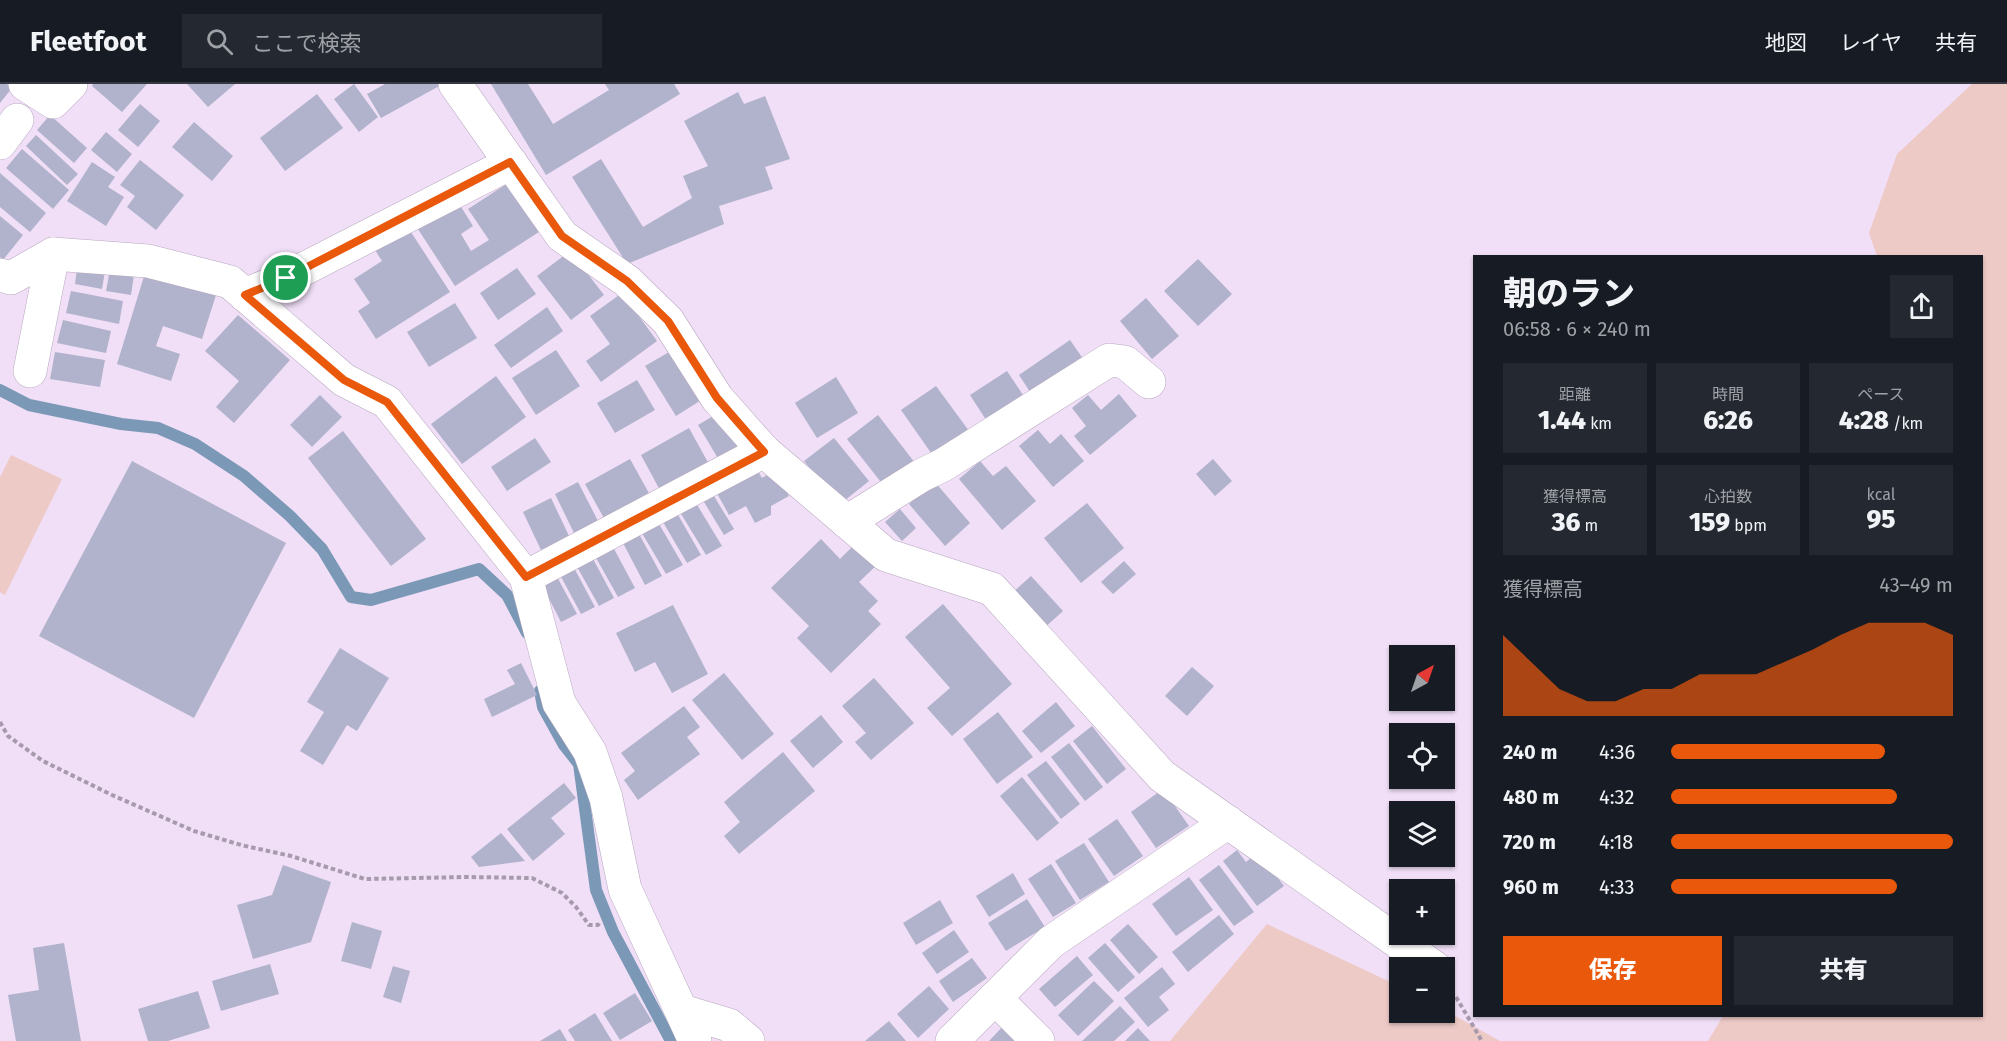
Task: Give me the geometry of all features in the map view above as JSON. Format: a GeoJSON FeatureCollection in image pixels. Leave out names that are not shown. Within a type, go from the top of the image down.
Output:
{"type":"FeatureCollection","features":[{"type":"Feature","properties":{"kind":"street"},"geometry":{"type":"LineString","coordinates":[[25,84],[53,102],[71,84]]}},
{"type":"Feature","properties":{"kind":"street"},"geometry":{"type":"LineString","coordinates":[[459,86],[562,236],[627,281],[668,321],[717,398],[764,452],[886,555],[992,589],[1162,776],[1419,957]]}},
{"type":"Feature","properties":{"kind":"street"},"geometry":{"type":"LineString","coordinates":[[245,295],[286,278],[510,162]]}},
{"type":"Feature","properties":{"kind":"street"},"geometry":{"type":"LineString","coordinates":[[30,371],[53,254]]}},
{"type":"Feature","properties":{"kind":"street"},"geometry":{"type":"LineString","coordinates":[[0,275],[11,278],[53,254],[148,261],[230,282],[344,380],[387,402],[526,577],[559,704],[590,752],[606,798],[625,889],[683,1030],[729,1025],[748,1041]]}},
{"type":"Feature","properties":{"kind":"street"},"geometry":{"type":"LineString","coordinates":[[847,522],[922,475],[943,465],[1109,360],[1125,362],[1149,382]]}},
{"type":"Feature","properties":{"kind":"street"},"geometry":{"type":"LineString","coordinates":[[526,577],[764,452]]}},
{"type":"Feature","properties":{"kind":"street"},"geometry":{"type":"LineString","coordinates":[[952,1041],[1051,942],[1228,822]]}},
{"type":"Feature","properties":{"kind":"street"},"geometry":{"type":"LineString","coordinates":[[995,998],[1038,1041]]}},
{"type":"Feature","properties":{"kind":"path"},"geometry":{"type":"LineString","coordinates":[[0,722],[8,736],[43,761],[112,795],[194,831],[241,845],[291,856],[365,879],[532,878],[562,892],[589,925],[598,926],[625,889]]}},
{"type":"Feature","properties":{"kind":"path"},"geometry":{"type":"LineString","coordinates":[[1455,996],[1482,1041]]}},
{"type":"Feature","properties":{"kind":"shaded area"},"geometry":{"type":"Polygon","coordinates":[[[1972,84],[2007,84],[2007,1041],[1708,1041],[1722,1017],[1983,1017],[1983,255],[1877,255],[1869,233],[1897,154],[1972,84]]]}},
{"type":"Feature","properties":{"kind":"shaded area"},"geometry":{"type":"Polygon","coordinates":[[[11,455],[62,479],[5,595],[0,592],[0,477],[11,455]]]}},
{"type":"Feature","properties":{"kind":"shaded area"},"geometry":{"type":"Polygon","coordinates":[[[1267,924],[1389,981],[1389,1023],[1455,1023],[1455,1016],[1500,1041],[1170,1041],[1267,924]]]}},
{"type":"Feature","properties":{"kind":"building"},"geometry":{"type":"Polygon","coordinates":[[[0,84],[7,84],[12,88],[0,103],[0,84]]]}},
{"type":"Feature","properties":{"kind":"building"},"geometry":{"type":"Polygon","coordinates":[[[93,84],[147,84],[122,112],[92,86],[93,84]]]}},
{"type":"Feature","properties":{"kind":"building"},"geometry":{"type":"Polygon","coordinates":[[[187,84],[235,84],[208,107],[187,84]]]}},
{"type":"Feature","properties":{"kind":"building"},"geometry":{"type":"Polygon","coordinates":[[[354,84],[378,117],[359,132],[334,99],[354,84]]]}},
{"type":"Feature","properties":{"kind":"building"},"geometry":{"type":"Polygon","coordinates":[[[385,84],[443,84],[381,118],[367,94],[385,84]]]}},
{"type":"Feature","properties":{"kind":"building"},"geometry":{"type":"Polygon","coordinates":[[[491,84],[528,84],[553,124],[609,90],[605,84],[674,84],[680,94],[546,175],[491,84]]]}},
{"type":"Feature","properties":{"kind":"building"},"geometry":{"type":"Polygon","coordinates":[[[738,92],[744,104],[765,96],[790,159],[765,167],[773,189],[719,206],[724,224],[627,264],[572,177],[601,159],[643,227],[692,198],[683,176],[708,166],[684,121],[738,92]]]}},
{"type":"Feature","properties":{"kind":"building"},"geometry":{"type":"Polygon","coordinates":[[[317,94],[343,128],[285,171],[260,138],[317,94]]]}},
{"type":"Feature","properties":{"kind":"building"},"geometry":{"type":"Polygon","coordinates":[[[140,104],[160,121],[138,147],[118,130],[140,104]]]}},
{"type":"Feature","properties":{"kind":"building"},"geometry":{"type":"Polygon","coordinates":[[[50,115],[87,148],[74,163],[37,130],[50,115]]]}},
{"type":"Feature","properties":{"kind":"building"},"geometry":{"type":"Polygon","coordinates":[[[194,122],[233,156],[212,181],[172,147],[194,122]]]}},
{"type":"Feature","properties":{"kind":"building"},"geometry":{"type":"Polygon","coordinates":[[[106,132],[132,154],[117,172],[91,150],[106,132]]]}},
{"type":"Feature","properties":{"kind":"building"},"geometry":{"type":"Polygon","coordinates":[[[36,135],[78,174],[67,185],[26,146],[36,135]]]}},
{"type":"Feature","properties":{"kind":"building"},"geometry":{"type":"Polygon","coordinates":[[[22,149],[69,190],[53,209],[6,168],[22,149]]]}},
{"type":"Feature","properties":{"kind":"building"},"geometry":{"type":"Polygon","coordinates":[[[140,160],[184,195],[156,230],[127,207],[135,196],[120,185],[140,160]]]}},
{"type":"Feature","properties":{"kind":"building"},"geometry":{"type":"Polygon","coordinates":[[[92,162],[115,177],[108,187],[124,197],[106,226],[67,201],[92,162]]]}},
{"type":"Feature","properties":{"kind":"building"},"geometry":{"type":"Polygon","coordinates":[[[0,173],[46,213],[30,232],[0,207],[0,173]]]}},
{"type":"Feature","properties":{"kind":"building"},"geometry":{"type":"Polygon","coordinates":[[[511,181],[542,230],[455,286],[414,223],[455,197],[473,226],[461,234],[471,251],[489,240],[468,209],[511,181]]]}},
{"type":"Feature","properties":{"kind":"building"},"geometry":{"type":"Polygon","coordinates":[[[0,216],[23,235],[3,260],[0,257],[0,216]]]}},
{"type":"Feature","properties":{"kind":"building"},"geometry":{"type":"Polygon","coordinates":[[[407,226],[450,292],[376,339],[358,311],[370,303],[354,279],[382,261],[373,247],[407,226]]]}},
{"type":"Feature","properties":{"kind":"building"},"geometry":{"type":"Polygon","coordinates":[[[570,251],[604,295],[571,320],[537,276],[570,251]]]}},
{"type":"Feature","properties":{"kind":"building"},"geometry":{"type":"Polygon","coordinates":[[[1198,259],[1232,294],[1198,326],[1164,291],[1198,259]]]}},
{"type":"Feature","properties":{"kind":"building"},"geometry":{"type":"Polygon","coordinates":[[[78,260],[106,265],[102,289],[75,284],[78,260]]]}},
{"type":"Feature","properties":{"kind":"building"},"geometry":{"type":"Polygon","coordinates":[[[111,264],[135,268],[131,295],[106,291],[111,264]]]}},
{"type":"Feature","properties":{"kind":"building"},"geometry":{"type":"Polygon","coordinates":[[[517,268],[536,294],[498,320],[480,293],[517,268]]]}},
{"type":"Feature","properties":{"kind":"building"},"geometry":{"type":"Polygon","coordinates":[[[145,273],[216,295],[202,339],[163,326],[156,346],[180,354],[171,381],[117,364],[145,273]]]}},
{"type":"Feature","properties":{"kind":"building"},"geometry":{"type":"Polygon","coordinates":[[[71,291],[123,301],[119,324],[66,313],[71,291]]]}},
{"type":"Feature","properties":{"kind":"building"},"geometry":{"type":"Polygon","coordinates":[[[622,293],[657,341],[601,382],[586,361],[610,344],[590,316],[622,293]]]}},
{"type":"Feature","properties":{"kind":"building"},"geometry":{"type":"Polygon","coordinates":[[[1146,298],[1179,336],[1152,359],[1120,321],[1146,298]]]}},
{"type":"Feature","properties":{"kind":"building"},"geometry":{"type":"Polygon","coordinates":[[[455,303],[477,338],[429,367],[407,332],[455,303]]]}},
{"type":"Feature","properties":{"kind":"building"},"geometry":{"type":"Polygon","coordinates":[[[547,307],[563,331],[511,368],[494,345],[547,307]]]}},
{"type":"Feature","properties":{"kind":"building"},"geometry":{"type":"Polygon","coordinates":[[[238,315],[290,360],[234,423],[216,407],[239,381],[205,351],[238,315]]]}},
{"type":"Feature","properties":{"kind":"building"},"geometry":{"type":"Polygon","coordinates":[[[63,320],[111,331],[106,353],[57,343],[63,320]]]}},
{"type":"Feature","properties":{"kind":"building"},"geometry":{"type":"Polygon","coordinates":[[[1070,340],[1086,363],[1034,398],[1019,375],[1070,340]]]}},
{"type":"Feature","properties":{"kind":"building"},"geometry":{"type":"Polygon","coordinates":[[[676,348],[706,397],[676,416],[645,366],[676,348]]]}},
{"type":"Feature","properties":{"kind":"building"},"geometry":{"type":"Polygon","coordinates":[[[556,350],[580,386],[536,415],[512,378],[556,350]]]}},
{"type":"Feature","properties":{"kind":"building"},"geometry":{"type":"Polygon","coordinates":[[[55,352],[105,360],[100,387],[50,379],[55,352]]]}},
{"type":"Feature","properties":{"kind":"building"},"geometry":{"type":"Polygon","coordinates":[[[1007,371],[1027,401],[990,426],[970,395],[1007,371]]]}},
{"type":"Feature","properties":{"kind":"building"},"geometry":{"type":"Polygon","coordinates":[[[496,376],[526,417],[462,464],[431,424],[496,376]]]}},
{"type":"Feature","properties":{"kind":"building"},"geometry":{"type":"Polygon","coordinates":[[[836,377],[858,413],[817,438],[795,403],[836,377]]]}},
{"type":"Feature","properties":{"kind":"building"},"geometry":{"type":"Polygon","coordinates":[[[637,380],[655,410],[615,433],[597,403],[637,380]]]}},
{"type":"Feature","properties":{"kind":"building"},"geometry":{"type":"Polygon","coordinates":[[[936,386],[972,435],[936,460],[901,410],[936,386]]]}},
{"type":"Feature","properties":{"kind":"building"},"geometry":{"type":"Polygon","coordinates":[[[1119,394],[1137,416],[1090,455],[1074,436],[1086,426],[1072,408],[1088,395],[1101,410],[1119,394]]]}},
{"type":"Feature","properties":{"kind":"building"},"geometry":{"type":"Polygon","coordinates":[[[320,395],[342,417],[312,447],[290,425],[320,395]]]}},
{"type":"Feature","properties":{"kind":"building"},"geometry":{"type":"Polygon","coordinates":[[[720,412],[741,446],[719,460],[698,425],[720,412]]]}},
{"type":"Feature","properties":{"kind":"building"},"geometry":{"type":"Polygon","coordinates":[[[878,415],[915,463],[884,486],[847,439],[878,415]]]}},
{"type":"Feature","properties":{"kind":"building"},"geometry":{"type":"Polygon","coordinates":[[[689,428],[710,466],[661,492],[641,455],[689,428]]]}},
{"type":"Feature","properties":{"kind":"building"},"geometry":{"type":"Polygon","coordinates":[[[1038,430],[1050,444],[1061,434],[1084,461],[1053,487],[1019,446],[1038,430]]]}},
{"type":"Feature","properties":{"kind":"building"},"geometry":{"type":"Polygon","coordinates":[[[343,431],[426,539],[391,566],[308,458],[343,431]]]}},
{"type":"Feature","properties":{"kind":"building"},"geometry":{"type":"Polygon","coordinates":[[[535,438],[551,462],[507,491],[491,467],[535,438]]]}},
{"type":"Feature","properties":{"kind":"building"},"geometry":{"type":"Polygon","coordinates":[[[834,438],[869,481],[839,505],[804,461],[834,438]]]}},
{"type":"Feature","properties":{"kind":"building"},"geometry":{"type":"Polygon","coordinates":[[[630,459],[650,495],[605,520],[585,484],[630,459]]]}},
{"type":"Feature","properties":{"kind":"building"},"geometry":{"type":"Polygon","coordinates":[[[1213,459],[1232,481],[1215,496],[1196,474],[1213,459]]]}},
{"type":"Feature","properties":{"kind":"building"},"geometry":{"type":"Polygon","coordinates":[[[132,461],[286,543],[194,718],[39,636],[132,461]]]}},
{"type":"Feature","properties":{"kind":"building"},"geometry":{"type":"Polygon","coordinates":[[[980,461],[993,476],[1006,466],[1036,501],[1002,530],[959,479],[980,461]]]}},
{"type":"Feature","properties":{"kind":"building"},"geometry":{"type":"Polygon","coordinates":[[[755,466],[762,478],[775,470],[789,496],[771,506],[771,515],[755,523],[746,506],[729,515],[714,488],[755,466]]]}},
{"type":"Feature","properties":{"kind":"building"},"geometry":{"type":"Polygon","coordinates":[[[934,481],[970,523],[945,546],[909,504],[934,481]]]}},
{"type":"Feature","properties":{"kind":"building"},"geometry":{"type":"Polygon","coordinates":[[[578,482],[598,521],[574,533],[555,494],[578,482]]]}},
{"type":"Feature","properties":{"kind":"building"},"geometry":{"type":"Polygon","coordinates":[[[714,496],[734,529],[724,535],[704,502],[714,496]]]}},
{"type":"Feature","properties":{"kind":"building"},"geometry":{"type":"Polygon","coordinates":[[[551,498],[569,536],[541,550],[523,512],[551,498]]]}},
{"type":"Feature","properties":{"kind":"building"},"geometry":{"type":"Polygon","coordinates":[[[696,503],[722,546],[706,555],[680,512],[696,503]]]}},
{"type":"Feature","properties":{"kind":"building"},"geometry":{"type":"Polygon","coordinates":[[[1087,503],[1124,548],[1081,583],[1044,538],[1087,503]]]}},
{"type":"Feature","properties":{"kind":"building"},"geometry":{"type":"Polygon","coordinates":[[[900,509],[916,528],[902,541],[885,522],[900,509]]]}},
{"type":"Feature","properties":{"kind":"building"},"geometry":{"type":"Polygon","coordinates":[[[677,513],[701,555],[687,563],[663,522],[677,513]]]}},
{"type":"Feature","properties":{"kind":"building"},"geometry":{"type":"Polygon","coordinates":[[[659,524],[683,565],[666,574],[642,533],[659,524]]]}},
{"type":"Feature","properties":{"kind":"building"},"geometry":{"type":"Polygon","coordinates":[[[639,534],[662,576],[645,585],[623,543],[639,534]]]}},
{"type":"Feature","properties":{"kind":"building"},"geometry":{"type":"Polygon","coordinates":[[[821,539],[840,559],[858,541],[880,562],[859,582],[878,601],[868,611],[881,624],[831,673],[797,638],[809,626],[771,588],[821,539]]]}},
{"type":"Feature","properties":{"kind":"building"},"geometry":{"type":"Polygon","coordinates":[[[613,547],[635,588],[618,597],[595,556],[613,547]]]}},
{"type":"Feature","properties":{"kind":"building"},"geometry":{"type":"Polygon","coordinates":[[[592,557],[614,598],[599,606],[576,565],[592,557]]]}},
{"type":"Feature","properties":{"kind":"building"},"geometry":{"type":"Polygon","coordinates":[[[1124,561],[1136,574],[1113,594],[1101,582],[1124,561]]]}},
{"type":"Feature","properties":{"kind":"building"},"geometry":{"type":"Polygon","coordinates":[[[573,566],[595,607],[581,614],[559,573],[573,566]]]}},
{"type":"Feature","properties":{"kind":"building"},"geometry":{"type":"Polygon","coordinates":[[[555,573],[577,614],[561,622],[540,581],[555,573]]]}},
{"type":"Feature","properties":{"kind":"building"},"geometry":{"type":"Polygon","coordinates":[[[1031,576],[1063,611],[1042,630],[1010,595],[1031,576]]]}},
{"type":"Feature","properties":{"kind":"building"},"geometry":{"type":"Polygon","coordinates":[[[943,604],[1012,684],[952,736],[927,708],[950,688],[905,637],[943,604]]]}},
{"type":"Feature","properties":{"kind":"building"},"geometry":{"type":"Polygon","coordinates":[[[673,605],[708,674],[672,693],[655,662],[635,672],[616,633],[673,605]]]}},
{"type":"Feature","properties":{"kind":"building"},"geometry":{"type":"Polygon","coordinates":[[[340,648],[389,678],[357,731],[347,725],[323,765],[300,751],[324,712],[307,702],[340,648]]]}},
{"type":"Feature","properties":{"kind":"building"},"geometry":{"type":"Polygon","coordinates":[[[521,663],[537,695],[492,717],[484,699],[515,684],[507,670],[521,663]]]}},
{"type":"Feature","properties":{"kind":"building"},"geometry":{"type":"Polygon","coordinates":[[[1192,667],[1214,686],[1187,716],[1165,696],[1192,667]]]}},
{"type":"Feature","properties":{"kind":"building"},"geometry":{"type":"Polygon","coordinates":[[[724,673],[774,734],[742,760],[692,700],[724,673]]]}},
{"type":"Feature","properties":{"kind":"building"},"geometry":{"type":"Polygon","coordinates":[[[874,678],[914,723],[871,760],[855,742],[866,733],[842,706],[874,678]]]}},
{"type":"Feature","properties":{"kind":"building"},"geometry":{"type":"Polygon","coordinates":[[[1056,702],[1075,726],[1041,753],[1022,731],[1056,702]]]}},
{"type":"Feature","properties":{"kind":"building"},"geometry":{"type":"Polygon","coordinates":[[[684,706],[700,727],[687,737],[700,754],[638,800],[624,780],[635,771],[621,753],[684,706]]]}},
{"type":"Feature","properties":{"kind":"building"},"geometry":{"type":"Polygon","coordinates":[[[998,712],[1033,757],[997,784],[963,739],[998,712]]]}},
{"type":"Feature","properties":{"kind":"building"},"geometry":{"type":"Polygon","coordinates":[[[821,715],[843,742],[813,768],[790,741],[821,715]]]}},
{"type":"Feature","properties":{"kind":"building"},"geometry":{"type":"Polygon","coordinates":[[[1092,726],[1126,769],[1107,784],[1073,741],[1092,726]]]}},
{"type":"Feature","properties":{"kind":"building"},"geometry":{"type":"Polygon","coordinates":[[[1069,743],[1103,787],[1085,801],[1051,757],[1069,743]]]}},
{"type":"Feature","properties":{"kind":"building"},"geometry":{"type":"Polygon","coordinates":[[[783,752],[815,791],[739,854],[724,836],[740,822],[724,802],[783,752]]]}},
{"type":"Feature","properties":{"kind":"building"},"geometry":{"type":"Polygon","coordinates":[[[1046,761],[1080,804],[1061,819],[1027,775],[1046,761]]]}},
{"type":"Feature","properties":{"kind":"building"},"geometry":{"type":"Polygon","coordinates":[[[1022,777],[1059,823],[1037,841],[1000,796],[1022,777]]]}},
{"type":"Feature","properties":{"kind":"building"},"geometry":{"type":"Polygon","coordinates":[[[564,783],[576,798],[551,818],[565,834],[533,861],[507,829],[564,783]]]}},
{"type":"Feature","properties":{"kind":"building"},"geometry":{"type":"Polygon","coordinates":[[[1163,789],[1189,826],[1156,848],[1131,812],[1163,789]]]}},
{"type":"Feature","properties":{"kind":"building"},"geometry":{"type":"Polygon","coordinates":[[[1117,819],[1143,856],[1114,876],[1088,839],[1117,819]]]}},
{"type":"Feature","properties":{"kind":"building"},"geometry":{"type":"Polygon","coordinates":[[[501,833],[525,861],[479,867],[471,857],[501,833]]]}},
{"type":"Feature","properties":{"kind":"building"},"geometry":{"type":"Polygon","coordinates":[[[1084,843],[1109,882],[1080,900],[1055,861],[1084,843]]]}},
{"type":"Feature","properties":{"kind":"building"},"geometry":{"type":"Polygon","coordinates":[[[1237,850],[1246,862],[1258,852],[1284,886],[1257,906],[1223,861],[1237,850]]]}},
{"type":"Feature","properties":{"kind":"building"},"geometry":{"type":"Polygon","coordinates":[[[1051,864],[1076,903],[1053,917],[1028,879],[1051,864]]]}},
{"type":"Feature","properties":{"kind":"building"},"geometry":{"type":"Polygon","coordinates":[[[283,865],[331,882],[311,942],[253,959],[237,905],[272,895],[283,865]]]}},
{"type":"Feature","properties":{"kind":"building"},"geometry":{"type":"Polygon","coordinates":[[[1219,865],[1254,912],[1234,926],[1199,880],[1219,865]]]}},
{"type":"Feature","properties":{"kind":"building"},"geometry":{"type":"Polygon","coordinates":[[[1013,873],[1025,894],[989,917],[976,896],[1013,873]]]}},
{"type":"Feature","properties":{"kind":"building"},"geometry":{"type":"Polygon","coordinates":[[[1189,877],[1213,910],[1176,936],[1152,904],[1189,877]]]}},
{"type":"Feature","properties":{"kind":"building"},"geometry":{"type":"Polygon","coordinates":[[[1027,899],[1045,927],[1006,951],[988,923],[1027,899]]]}},
{"type":"Feature","properties":{"kind":"building"},"geometry":{"type":"Polygon","coordinates":[[[940,900],[953,923],[916,945],[903,923],[940,900]]]}},
{"type":"Feature","properties":{"kind":"building"},"geometry":{"type":"Polygon","coordinates":[[[1219,915],[1234,934],[1188,972],[1172,952],[1219,915]]]}},
{"type":"Feature","properties":{"kind":"building"},"geometry":{"type":"Polygon","coordinates":[[[352,922],[382,931],[371,969],[341,961],[352,922]]]}},
{"type":"Feature","properties":{"kind":"building"},"geometry":{"type":"Polygon","coordinates":[[[1128,924],[1158,957],[1139,974],[1110,940],[1128,924]]]}},
{"type":"Feature","properties":{"kind":"building"},"geometry":{"type":"Polygon","coordinates":[[[954,930],[969,952],[937,974],[922,953],[954,930]]]}},
{"type":"Feature","properties":{"kind":"building"},"geometry":{"type":"Polygon","coordinates":[[[64,943],[81,1041],[16,1041],[8,995],[39,990],[33,948],[64,943]]]}},
{"type":"Feature","properties":{"kind":"building"},"geometry":{"type":"Polygon","coordinates":[[[1105,943],[1135,977],[1118,992],[1088,958],[1105,943]]]}},
{"type":"Feature","properties":{"kind":"building"},"geometry":{"type":"Polygon","coordinates":[[[1077,956],[1093,975],[1055,1007],[1039,989],[1077,956]]]}},
{"type":"Feature","properties":{"kind":"building"},"geometry":{"type":"Polygon","coordinates":[[[972,958],[987,978],[953,1002],[939,981],[972,958]]]}},
{"type":"Feature","properties":{"kind":"building"},"geometry":{"type":"Polygon","coordinates":[[[270,964],[279,994],[221,1011],[212,981],[270,964]]]}},
{"type":"Feature","properties":{"kind":"building"},"geometry":{"type":"Polygon","coordinates":[[[393,966],[410,971],[401,1003],[383,997],[393,966]]]}},
{"type":"Feature","properties":{"kind":"building"},"geometry":{"type":"Polygon","coordinates":[[[1162,967],[1175,984],[1159,997],[1169,1010],[1148,1027],[1124,998],[1162,967]]]}},
{"type":"Feature","properties":{"kind":"building"},"geometry":{"type":"Polygon","coordinates":[[[1094,981],[1114,1001],[1078,1036],[1058,1015],[1094,981]]]}},
{"type":"Feature","properties":{"kind":"building"},"geometry":{"type":"Polygon","coordinates":[[[929,986],[949,1009],[918,1038],[897,1014],[929,986]]]}},
{"type":"Feature","properties":{"kind":"building"},"geometry":{"type":"Polygon","coordinates":[[[198,991],[210,1028],[168,1041],[148,1041],[138,1009],[198,991]]]}},
{"type":"Feature","properties":{"kind":"building"},"geometry":{"type":"Polygon","coordinates":[[[635,993],[652,1021],[620,1040],[603,1013],[635,993]]]}},
{"type":"Feature","properties":{"kind":"building"},"geometry":{"type":"Polygon","coordinates":[[[1120,1006],[1135,1022],[1114,1041],[1082,1041],[1120,1006]]]}},
{"type":"Feature","properties":{"kind":"building"},"geometry":{"type":"Polygon","coordinates":[[[595,1013],[612,1041],[575,1041],[568,1030],[595,1013]]]}},
{"type":"Feature","properties":{"kind":"building"},"geometry":{"type":"Polygon","coordinates":[[[889,1021],[906,1041],[865,1041],[889,1021]]]}},
{"type":"Feature","properties":{"kind":"building"},"geometry":{"type":"Polygon","coordinates":[[[1006,1023],[1025,1041],[989,1041],[1006,1023]]]}},
{"type":"Feature","properties":{"kind":"building"},"geometry":{"type":"Polygon","coordinates":[[[1138,1028],[1150,1041],[1125,1041],[1138,1028]]]}},
{"type":"Feature","properties":{"kind":"building"},"geometry":{"type":"Polygon","coordinates":[[[560,1029],[567,1041],[540,1041],[560,1029]]]}},
{"type":"Feature","properties":{"kind":"waterway"},"geometry":{"type":"LineString","coordinates":[[0,390],[29,405],[121,424],[158,428],[195,444],[244,476],[290,516],[322,549],[351,597],[371,600],[479,569],[507,595],[527,633]]}},
{"type":"Feature","properties":{"kind":"waterway"},"geometry":{"type":"LineString","coordinates":[[540,691],[543,707],[564,745],[579,764],[596,890],[613,932],[671,1041]]}},
{"type":"Feature","properties":{"kind":"route"},"geometry":{"type":"LineString","coordinates":[[510,162],[562,236],[627,281],[668,321],[717,398],[764,452],[526,577],[387,402],[344,380],[245,295],[286,278],[510,162]]}}]}
